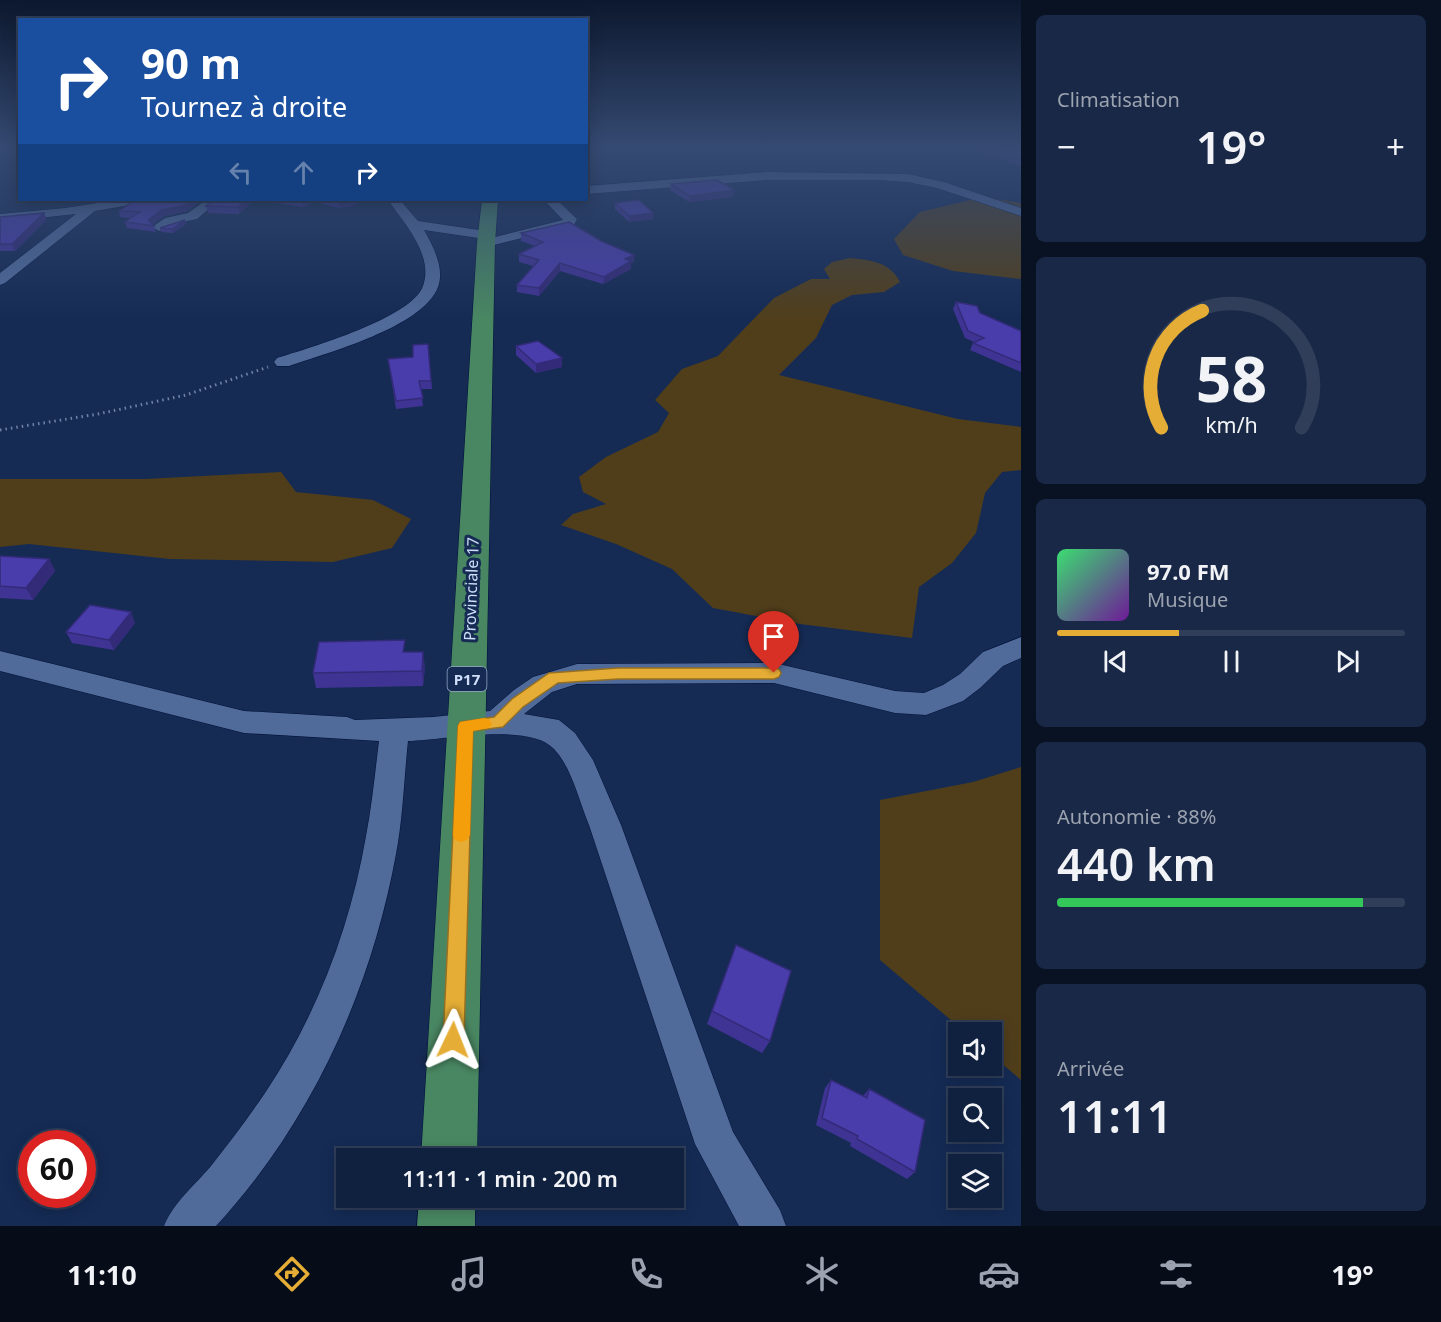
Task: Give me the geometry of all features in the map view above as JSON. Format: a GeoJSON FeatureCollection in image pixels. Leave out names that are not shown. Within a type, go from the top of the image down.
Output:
{"type":"FeatureCollection","features":[{"type":"Feature","properties":{"kind":"main road","name":"Provinciale 17"},"geometry":{"type":"LineString","coordinates":[[450,1148],[482,724],[486,239],[490,204]]}},
{"type":"Feature","properties":{"kind":"main road"},"geometry":{"type":"LineString","coordinates":[[446,1226],[447,1208]]}},
{"type":"Feature","properties":{"kind":"street"},"geometry":{"type":"LineString","coordinates":[[0,218],[111,204]]}},
{"type":"Feature","properties":{"kind":"street"},"geometry":{"type":"LineString","coordinates":[[159,227],[170,221],[192,216],[207,204]]}},
{"type":"Feature","properties":{"kind":"street"},"geometry":{"type":"LineString","coordinates":[[283,362],[379,327],[397,318],[424,299],[431,286],[430,262],[425,243],[397,204]]}},
{"type":"Feature","properties":{"kind":"street"},"geometry":{"type":"LineString","coordinates":[[414,225],[486,239],[569,222],[570,219],[554,204]]}},
{"type":"Feature","properties":{"kind":"street"},"geometry":{"type":"LineString","coordinates":[[998,204],[1021,212]]}},
{"type":"Feature","properties":{"kind":"street"},"geometry":{"type":"LineString","coordinates":[[0,280],[92,208]]}},
{"type":"Feature","properties":{"kind":"street"},"geometry":{"type":"LineString","coordinates":[[482,724],[555,677],[577,674],[760,672],[788,676],[895,702],[926,704],[953,693],[970,681],[993,659],[1021,647]]}},
{"type":"Feature","properties":{"kind":"street"},"geometry":{"type":"LineString","coordinates":[[0,661],[244,722],[367,730],[482,724],[530,724],[549,728],[565,741],[582,769],[638,914],[673,1026],[716,1144],[764,1226]]}},
{"type":"Feature","properties":{"kind":"street"},"geometry":{"type":"LineString","coordinates":[[186,1226],[204,1208],[250,1149],[289,1090],[326,1025],[353,953],[377,868],[367,730]]}},
{"type":"Feature","properties":{"kind":"path"},"geometry":{"type":"LineString","coordinates":[[0,430],[98,414],[186,395],[283,362]]}},
{"type":"Feature","properties":{"kind":"shaded area"},"geometry":{"type":"Polygon","coordinates":[[[953,204],[1021,204],[1021,279],[953,271],[903,255],[894,239],[920,212],[953,204]]]}},
{"type":"Feature","properties":{"kind":"shaded area"},"geometry":{"type":"Polygon","coordinates":[[[850,258],[879,263],[891,270],[900,282],[884,292],[852,295],[832,305],[816,338],[779,375],[958,419],[1021,427],[1021,470],[1002,472],[985,493],[976,533],[952,563],[919,587],[912,638],[800,624],[713,608],[672,569],[616,544],[561,525],[573,514],[606,504],[583,492],[579,477],[606,457],[658,432],[669,413],[655,400],[682,369],[718,356],[774,298],[811,279],[830,279],[824,269],[832,262],[850,258]]]}},
{"type":"Feature","properties":{"kind":"shaded area"},"geometry":{"type":"Polygon","coordinates":[[[281,472],[296,492],[373,500],[411,519],[392,548],[333,562],[170,559],[29,544],[0,547],[0,479],[145,479],[281,472]]]}},
{"type":"Feature","properties":{"kind":"shaded area"},"geometry":{"type":"Polygon","coordinates":[[[1021,767],[1021,1080],[1002,1064],[1002,1022],[953,1022],[880,960],[880,800],[973,782],[1021,767]]]}},
{"type":"Feature","properties":{"kind":"building"},"geometry":{"type":"Polygon","coordinates":[[[129,204],[187,204],[162,210],[148,220],[154,226],[125,222],[140,212],[119,211],[129,204]]]}},
{"type":"Feature","properties":{"kind":"building"},"geometry":{"type":"Polygon","coordinates":[[[208,204],[241,204],[238,207],[206,206],[208,204]]]}},
{"type":"Feature","properties":{"kind":"building"},"geometry":{"type":"Polygon","coordinates":[[[616,204],[644,204],[653,213],[629,216],[616,204]]]}},
{"type":"Feature","properties":{"kind":"building"},"geometry":{"type":"Polygon","coordinates":[[[44,213],[12,244],[0,244],[0,217],[44,213]]]}},
{"type":"Feature","properties":{"kind":"building"},"geometry":{"type":"Polygon","coordinates":[[[185,220],[172,229],[160,228],[185,220]]]}},
{"type":"Feature","properties":{"kind":"building"},"geometry":{"type":"Polygon","coordinates":[[[569,222],[601,241],[634,255],[625,259],[631,261],[604,277],[560,263],[539,288],[517,285],[539,260],[519,254],[543,242],[521,233],[569,222]]]}},
{"type":"Feature","properties":{"kind":"building"},"geometry":{"type":"Polygon","coordinates":[[[956,302],[977,306],[980,313],[1021,331],[1021,363],[973,343],[984,338],[968,331],[956,302]]]}},
{"type":"Feature","properties":{"kind":"building"},"geometry":{"type":"Polygon","coordinates":[[[538,341],[562,358],[536,364],[516,346],[538,341]]]}},
{"type":"Feature","properties":{"kind":"building"},"geometry":{"type":"Polygon","coordinates":[[[428,344],[431,381],[419,381],[423,398],[396,401],[388,359],[413,357],[413,345],[428,344]]]}},
{"type":"Feature","properties":{"kind":"building"},"geometry":{"type":"Polygon","coordinates":[[[0,556],[49,559],[26,588],[0,586],[0,556]]]}},
{"type":"Feature","properties":{"kind":"building"},"geometry":{"type":"Polygon","coordinates":[[[90,605],[131,612],[109,640],[66,632],[90,605]]]}},
{"type":"Feature","properties":{"kind":"building"},"geometry":{"type":"Polygon","coordinates":[[[405,640],[403,652],[423,652],[422,671],[313,673],[319,642],[405,640]]]}},
{"type":"Feature","properties":{"kind":"building"},"geometry":{"type":"Polygon","coordinates":[[[736,945],[791,971],[770,1041],[712,1011],[736,945]]]}},
{"type":"Feature","properties":{"kind":"building"},"geometry":{"type":"Polygon","coordinates":[[[831,1080],[867,1098],[869,1089],[925,1120],[915,1172],[857,1139],[858,1136],[822,1118],[831,1080]]]}},
{"type":"Feature","properties":{"kind":"slow traffic"},"geometry":{"type":"LineString","coordinates":[[461,835],[465,726],[484,724]]}},
{"type":"Feature","properties":{"kind":"route"},"geometry":{"type":"LineString","coordinates":[[453,1040],[465,726],[498,722],[517,703],[555,677],[577,674],[774,673]]}}]}
